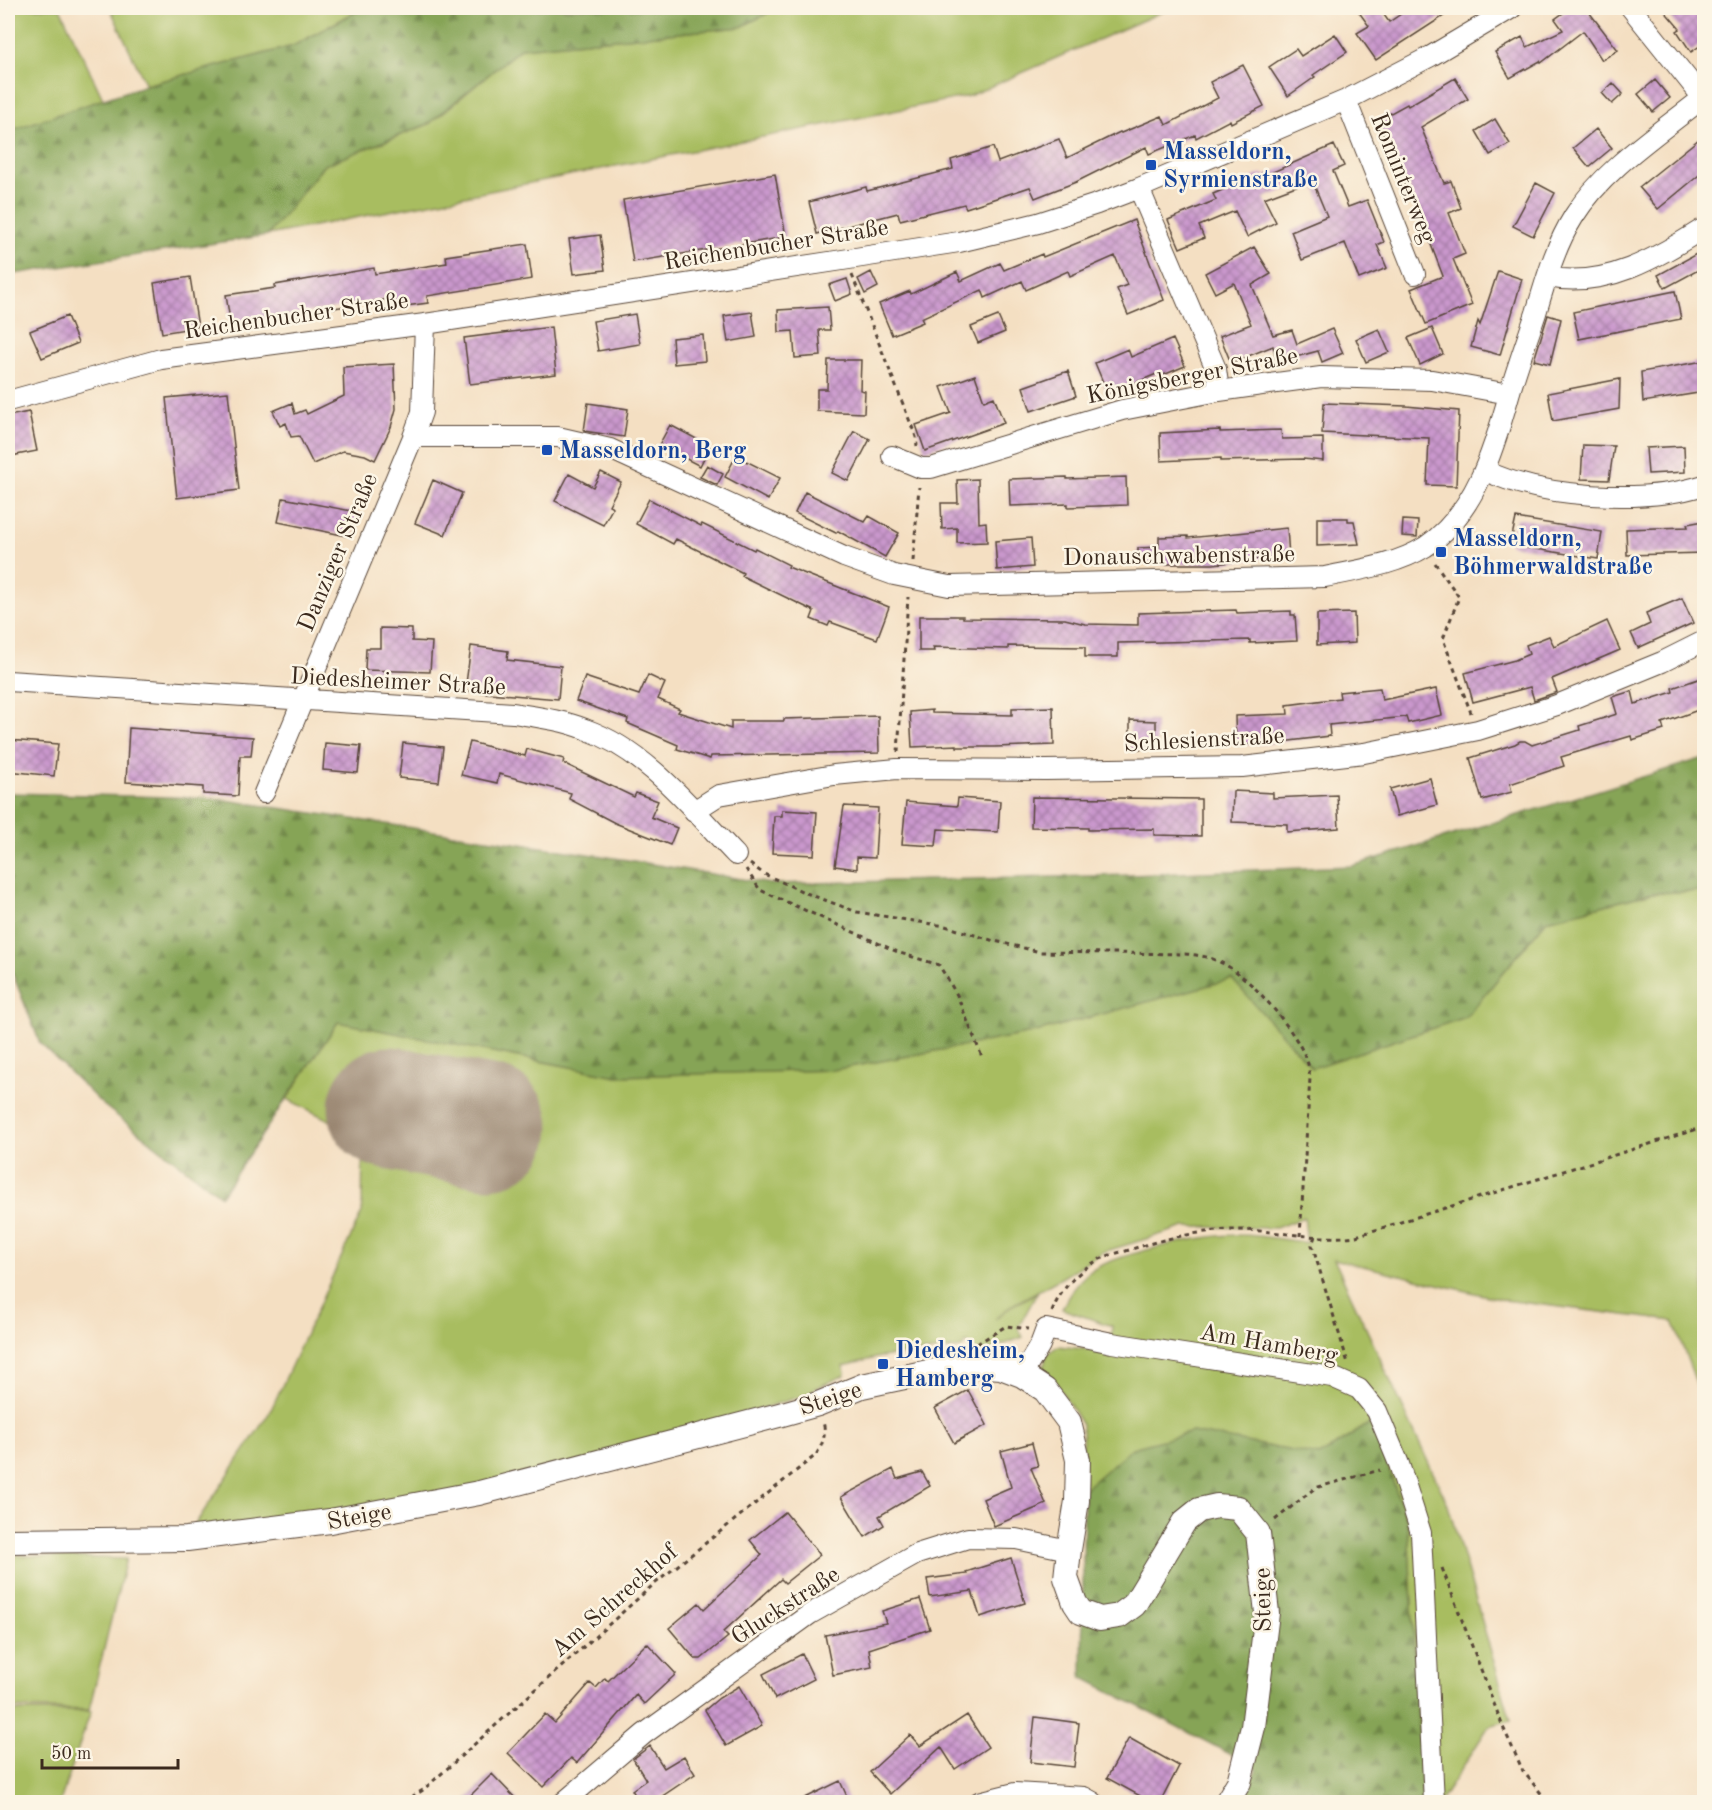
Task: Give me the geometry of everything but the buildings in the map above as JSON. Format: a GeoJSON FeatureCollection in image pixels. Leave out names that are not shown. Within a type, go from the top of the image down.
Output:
{"type":"FeatureCollection","features":[{"type":"Feature","properties":{"kind":"street","name":"Reichenbucher Straße"},"geometry":{"type":"LineString","coordinates":[[8,401],[161,359],[425,324],[959,242],[1038,223],[1139,188],[1346,100],[1431,56],[1512,8]]}},
{"type":"Feature","properties":{"kind":"street"},"geometry":{"type":"LineString","coordinates":[[1631,8],[1704,98]]}},
{"type":"Feature","properties":{"kind":"street","name":"Donauschwabenstraße"},"geometry":{"type":"LineString","coordinates":[[413,437],[558,437],[610,449],[844,557],[950,586],[1325,578],[1383,565],[1424,547],[1446,529],[1464,505],[1484,470],[1499,433],[1509,394],[1559,243],[1575,214],[1598,185],[1704,98]]}},
{"type":"Feature","properties":{"kind":"street","name":"Rominterweg"},"geometry":{"type":"LineString","coordinates":[[1346,100],[1415,274]]}},
{"type":"Feature","properties":{"kind":"street"},"geometry":{"type":"LineString","coordinates":[[1139,188],[1216,369],[1219,391]]}},
{"type":"Feature","properties":{"kind":"street"},"geometry":{"type":"LineString","coordinates":[[1547,277],[1563,281],[1587,281],[1621,272],[1656,258],[1704,228]]}},
{"type":"Feature","properties":{"kind":"street","name":"Danziger Straße"},"geometry":{"type":"LineString","coordinates":[[264,793],[422,412],[425,324]]}},
{"type":"Feature","properties":{"kind":"street","name":"Königsberger Straße"},"geometry":{"type":"LineString","coordinates":[[892,456],[921,468],[931,468],[1122,410],[1219,391],[1321,376],[1432,380],[1509,394]]}},
{"type":"Feature","properties":{"kind":"street"},"geometry":{"type":"LineString","coordinates":[[1484,470],[1503,479],[1569,493],[1631,496],[1690,490],[1704,485]]}},
{"type":"Feature","properties":{"kind":"street","name":"Schlesienstraße"},"geometry":{"type":"LineString","coordinates":[[694,811],[719,795],[834,775],[897,769],[1046,771],[1242,767],[1364,753],[1478,730],[1557,705],[1662,662],[1704,641]]}},
{"type":"Feature","properties":{"kind":"street","name":"Diedesheimer Straße"},"geometry":{"type":"LineString","coordinates":[[8,681],[513,713],[550,719],[586,729],[625,749],[651,768],[736,855]]}},
{"type":"Feature","properties":{"kind":"street"},"geometry":{"type":"LineString","coordinates":[[1022,1375],[1040,1346],[1046,1329]]}},
{"type":"Feature","properties":{"kind":"street","name":"Am Hamberg"},"geometry":{"type":"LineString","coordinates":[[1046,1329],[1112,1343],[1332,1377],[1359,1389],[1377,1411],[1399,1464],[1421,1533],[1434,1803]]}},
{"type":"Feature","properties":{"kind":"street","name":"Steige"},"geometry":{"type":"LineString","coordinates":[[8,1540],[187,1539],[330,1521],[479,1493],[779,1415],[818,1404],[862,1386],[916,1374],[975,1365],[1001,1367],[1022,1375],[1045,1390],[1069,1422],[1078,1460],[1077,1501],[1066,1578],[1075,1603],[1081,1612],[1100,1619],[1119,1616],[1134,1605],[1184,1522],[1199,1510],[1217,1506],[1238,1508],[1258,1533],[1267,1613],[1253,1726],[1239,1782],[1227,1803]]}},
{"type":"Feature","properties":{"kind":"street","name":"Gluckstraße"},"geometry":{"type":"LineString","coordinates":[[564,1803],[644,1734],[810,1614],[917,1554],[968,1538],[1016,1539],[1069,1550]]}},
{"type":"Feature","properties":{"kind":"street"},"geometry":{"type":"LineString","coordinates":[[979,1803],[1015,1793],[1084,1797],[1093,1803]]}},
{"type":"Feature","properties":{"kind":"path"},"geometry":{"type":"LineString","coordinates":[[849,259],[849,268],[916,437],[917,449]]}},
{"type":"Feature","properties":{"kind":"path"},"geometry":{"type":"LineString","coordinates":[[897,769],[910,574],[920,480]]}},
{"type":"Feature","properties":{"kind":"path"},"geometry":{"type":"LineString","coordinates":[[1432,558],[1458,597],[1443,639],[1471,710]]}},
{"type":"Feature","properties":{"kind":"path"},"geometry":{"type":"LineString","coordinates":[[736,855],[760,890],[900,953],[939,965],[957,995],[982,1057]]}},
{"type":"Feature","properties":{"kind":"path"},"geometry":{"type":"LineString","coordinates":[[736,855],[764,874],[857,912],[945,926],[1040,952],[1202,955],[1216,960],[1244,977],[1272,1008],[1300,1048],[1308,1064],[1310,1078],[1300,1236]]}},
{"type":"Feature","properties":{"kind":"path"},"geometry":{"type":"LineString","coordinates":[[1046,1329],[1055,1304],[1074,1277],[1101,1259],[1152,1242],[1194,1233],[1238,1230],[1300,1236],[1340,1238],[1356,1236],[1704,1127]]}},
{"type":"Feature","properties":{"kind":"path"},"geometry":{"type":"LineString","coordinates":[[1315,1236],[1312,1245],[1351,1374],[1348,1383]]}},
{"type":"Feature","properties":{"kind":"path","name":"Am Schreckhof"},"geometry":{"type":"LineString","coordinates":[[404,1803],[423,1790],[652,1586],[816,1455],[823,1443],[825,1429],[821,1415]]}},
{"type":"Feature","properties":{"kind":"path"},"geometry":{"type":"LineString","coordinates":[[1258,1533],[1315,1488],[1399,1464]]}},
{"type":"Feature","properties":{"kind":"path"},"geometry":{"type":"LineString","coordinates":[[1439,1559],[1503,1727],[1523,1771],[1548,1803]]}},
{"type":"Feature","properties":{"kind":"green space"},"geometry":{"type":"Polygon","coordinates":[[[8,8],[60,8],[103,99],[8,135],[8,8]]]}},
{"type":"Feature","properties":{"kind":"green space"},"geometry":{"type":"Polygon","coordinates":[[[110,8],[362,8],[293,46],[146,85],[110,8]]]}},
{"type":"Feature","properties":{"kind":"green space"},"geometry":{"type":"Polygon","coordinates":[[[362,8],[410,8],[410,14],[362,8]]]}},
{"type":"Feature","properties":{"kind":"green space"},"geometry":{"type":"Polygon","coordinates":[[[363,8],[409,14],[410,8],[778,8],[741,27],[521,48],[428,124],[324,165],[268,235],[8,275],[8,131],[146,85],[293,46],[363,8]]]}},
{"type":"Feature","properties":{"kind":"green space"},"geometry":{"type":"Polygon","coordinates":[[[778,8],[1171,8],[969,96],[268,235],[324,165],[429,124],[521,48],[741,27],[778,8]]]}},
{"type":"Feature","properties":{"kind":"green space"},"geometry":{"type":"Polygon","coordinates":[[[1704,758],[1704,891],[1652,893],[1547,920],[1466,1017],[1312,1068],[1232,979],[1032,1033],[833,1070],[617,1076],[338,1022],[221,1196],[102,1104],[40,1043],[8,966],[8,793],[212,798],[628,860],[771,884],[1131,875],[1352,866],[1704,758]]]}},
{"type":"Feature","properties":{"kind":"green space"},"geometry":{"type":"Polygon","coordinates":[[[1704,891],[1704,1404],[1673,1321],[1504,1300],[1334,1259],[1448,1505],[1511,1720],[1489,1726],[1440,1802],[1422,1802],[1408,1525],[1372,1422],[1319,1456],[1192,1432],[1084,1489],[1082,1425],[1063,1394],[1043,1369],[1047,1354],[1058,1346],[1110,1352],[1112,1326],[1062,1309],[1080,1281],[1100,1266],[1138,1252],[1205,1238],[1247,1235],[1307,1243],[1304,1217],[1276,1228],[1185,1227],[1103,1252],[1012,1305],[995,1319],[1013,1305],[1037,1293],[1018,1328],[1023,1337],[980,1353],[967,1343],[961,1348],[880,1357],[844,1366],[845,1375],[806,1395],[479,1493],[330,1521],[194,1526],[270,1412],[362,1212],[363,1137],[287,1099],[338,1022],[617,1076],[833,1070],[1032,1033],[1232,979],[1312,1068],[1466,1017],[1547,920],[1652,893],[1704,891]]]}},
{"type":"Feature","properties":{"kind":"green space"},"geometry":{"type":"Polygon","coordinates":[[[1372,1422],[1408,1525],[1422,1802],[1241,1802],[1257,1768],[1082,1677],[1084,1489],[1132,1448],[1192,1432],[1319,1456],[1372,1422]]]}},
{"type":"Feature","properties":{"kind":"green space"},"geometry":{"type":"Polygon","coordinates":[[[8,1555],[126,1559],[89,1710],[8,1708],[8,1555]]]}},
{"type":"Feature","properties":{"kind":"green space"},"geometry":{"type":"Polygon","coordinates":[[[8,1711],[91,1711],[60,1802],[8,1802],[8,1711]]]}},
{"type":"Feature","properties":{"kind":"runway"},"geometry":{"type":"LineString","coordinates":[[390,1108],[488,1127]]}},
{"type":"Feature","properties":{"kind":"place","name":"Masseldorn, Syrmienstraße"},"geometry":{"type":"Point","coordinates":[1151,165]}},
{"type":"Feature","properties":{"kind":"place","name":"Masseldorn, Berg"},"geometry":{"type":"Point","coordinates":[547,450]}},
{"type":"Feature","properties":{"kind":"place","name":"Masseldorn, Böhmerwaldstraße"},"geometry":{"type":"Point","coordinates":[1441,552]}},
{"type":"Feature","properties":{"kind":"place","name":"Diedesheim, Hamberg"},"geometry":{"type":"Point","coordinates":[883,1364]}}]}
